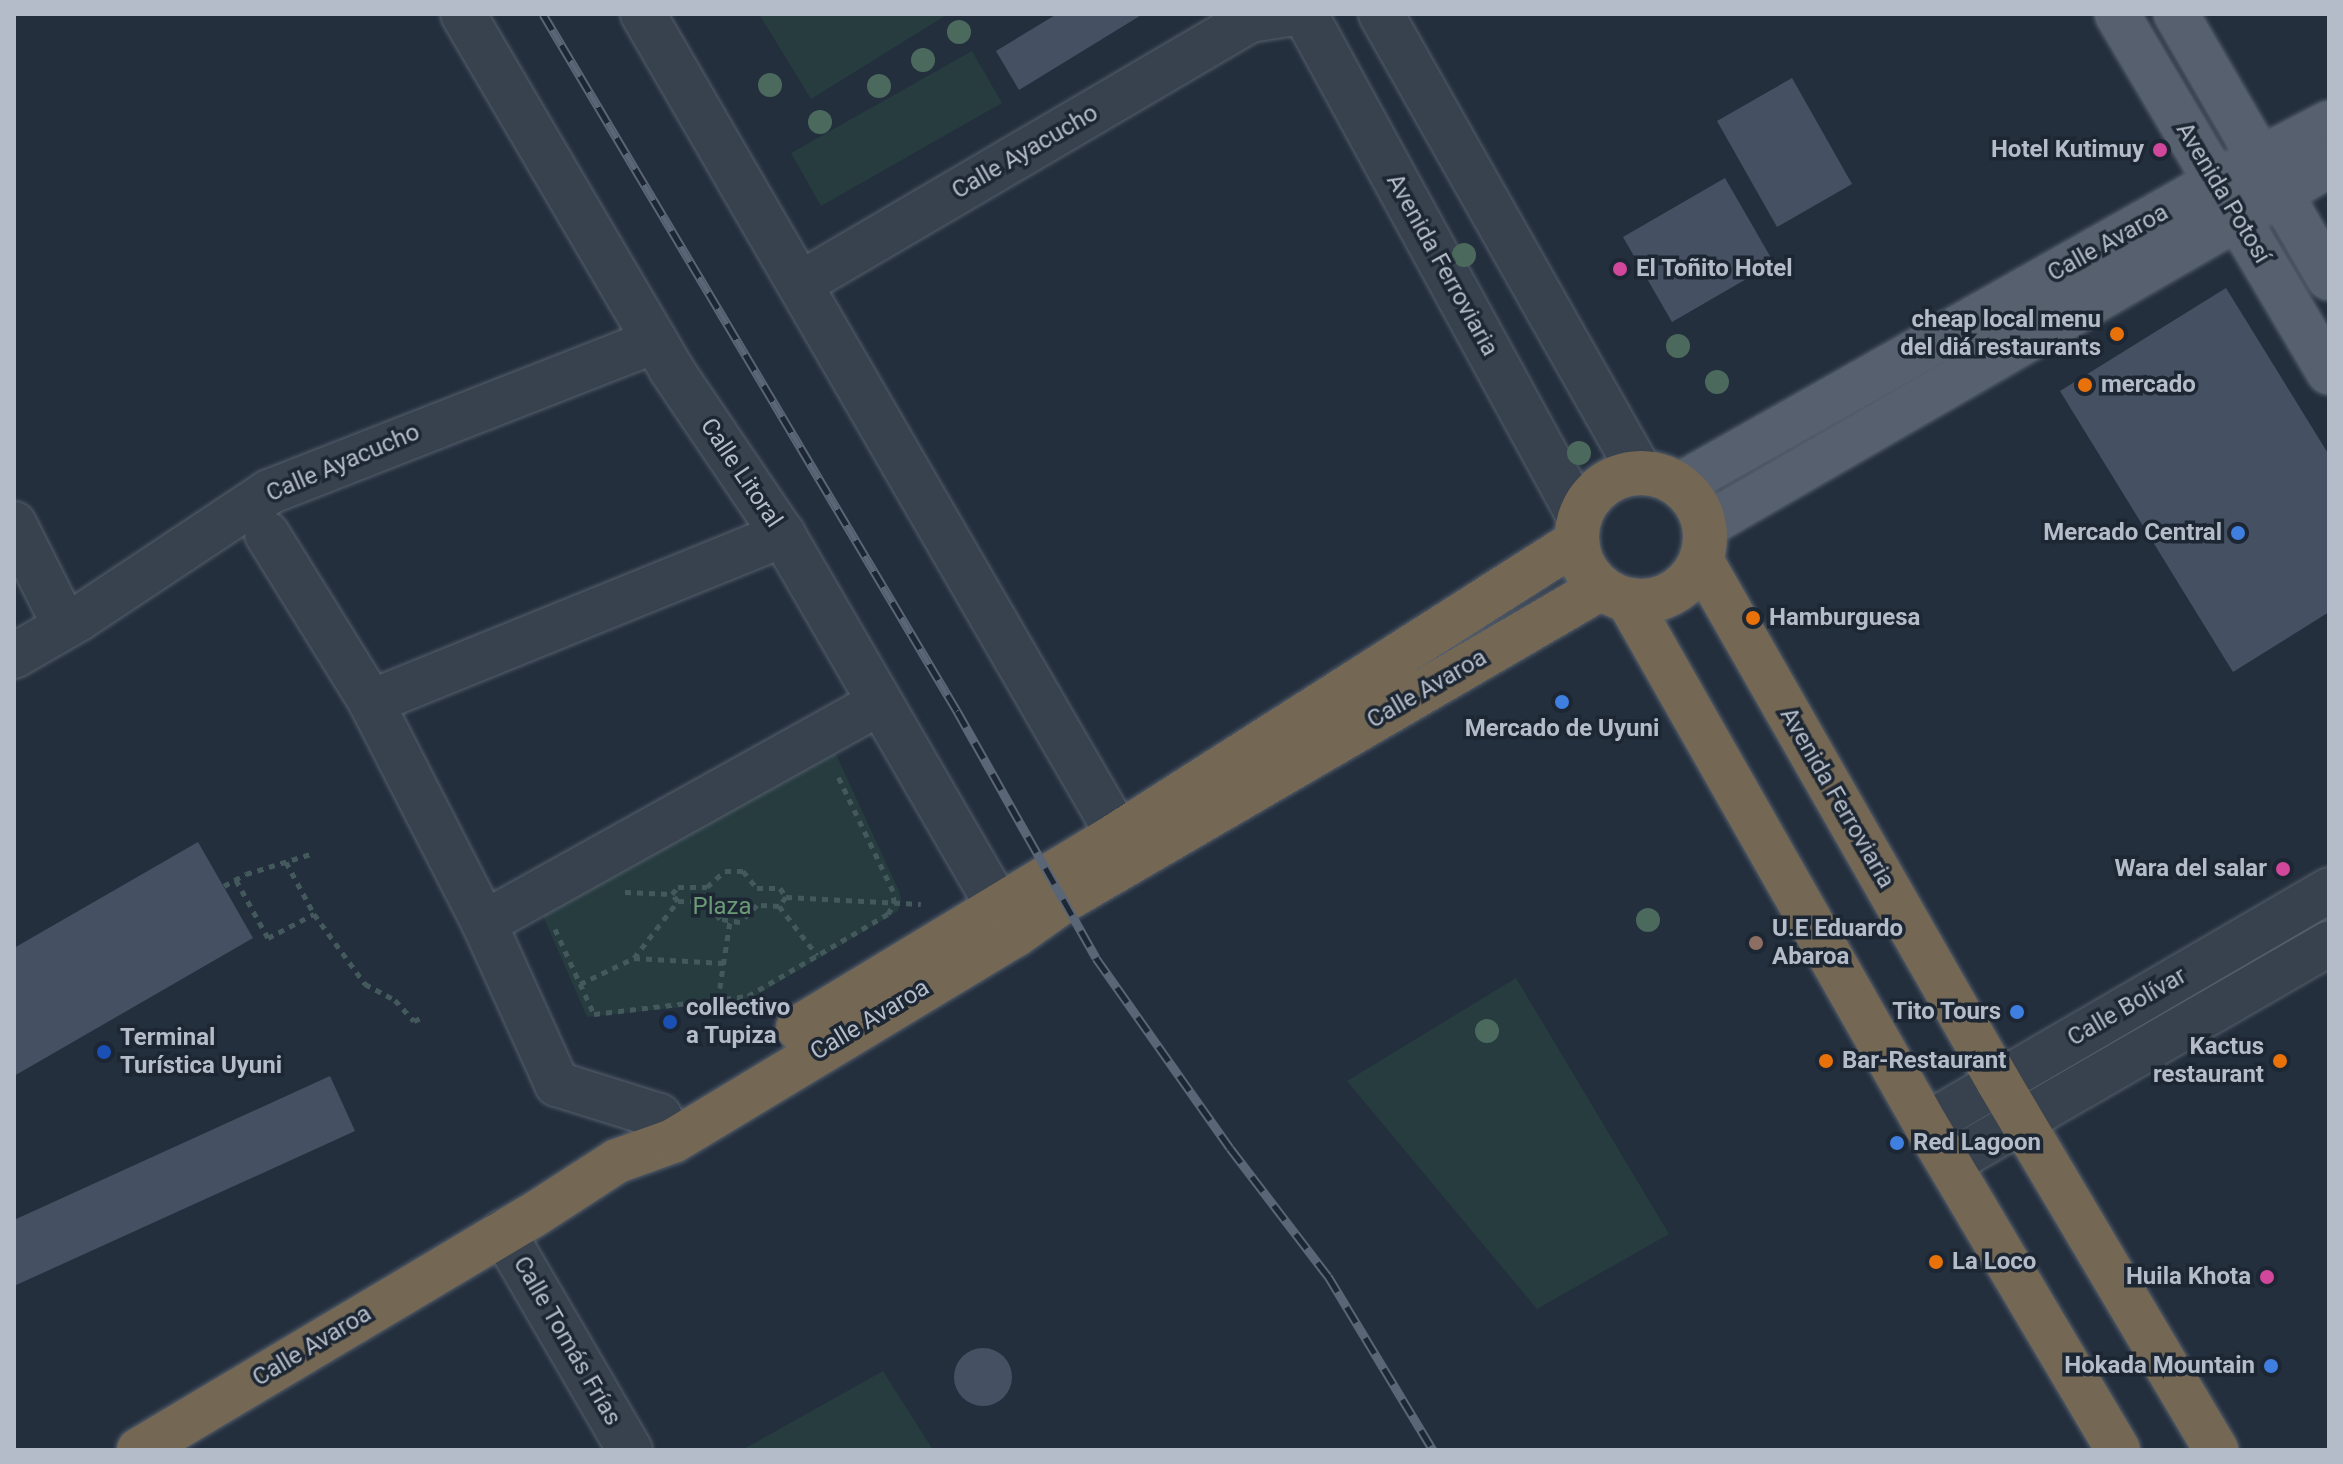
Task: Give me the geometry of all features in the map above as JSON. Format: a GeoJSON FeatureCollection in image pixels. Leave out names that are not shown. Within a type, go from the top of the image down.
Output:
{"type":"FeatureCollection","features":[{"type":"Feature","properties":{"kind":"highway"},"geometry":{"type":"LineString","coordinates":[[1620,475],[1660,478],[1700,511],[1703,543],[1692,576],[1679,589],[1646,601],[1615,594],[1589,575],[1578,529],[1603,485],[1620,475]]}},
{"type":"Feature","properties":{"kind":"highway","name":"Calle Avaroa"},"geometry":{"type":"LineString","coordinates":[[139,1450],[503,1232],[666,1128],[1006,921],[1118,834],[1578,529]]}},
{"type":"Feature","properties":{"kind":"highway","name":"Avenida Ferroviaria"},"geometry":{"type":"LineString","coordinates":[[1703,543],[1998,1081],[2216,1450]]}},
{"type":"Feature","properties":{"kind":"highway"},"geometry":{"type":"LineString","coordinates":[[1615,594],[2118,1450]]}},
{"type":"Feature","properties":{"kind":"highway","name":"Calle Avaroa"},"geometry":{"type":"LineString","coordinates":[[1006,921],[1073,895],[1615,594]]}},
{"type":"Feature","properties":{"kind":"main road","name":"Avenida Potosí"},"geometry":{"type":"LineString","coordinates":[[2117,14],[2329,372]]}},
{"type":"Feature","properties":{"kind":"main road","name":"Avenida Potosí"},"geometry":{"type":"LineString","coordinates":[[2176,14],[2329,278]]}},
{"type":"Feature","properties":{"kind":"main road","name":"Calle Avaroa"},"geometry":{"type":"LineString","coordinates":[[1660,478],[2271,177],[2329,123]]}},
{"type":"Feature","properties":{"kind":"main road","name":"Calle Avaroa"},"geometry":{"type":"LineString","coordinates":[[2271,177],[2329,165]]}},
{"type":"Feature","properties":{"kind":"main road","name":"Calle Avaroa"},"geometry":{"type":"LineString","coordinates":[[1703,543],[2227,200]]}},
{"type":"Feature","properties":{"kind":"street","name":"Calle Litoral"},"geometry":{"type":"LineString","coordinates":[[463,14],[655,341],[783,535],[1006,921]]}},
{"type":"Feature","properties":{"kind":"street"},"geometry":{"type":"LineString","coordinates":[[643,14],[1118,834]]}},
{"type":"Feature","properties":{"kind":"street","name":"Avenida Ferroviaria"},"geometry":{"type":"LineString","coordinates":[[1305,14],[1578,529]]}},
{"type":"Feature","properties":{"kind":"street"},"geometry":{"type":"LineString","coordinates":[[1381,14],[1660,478]]}},
{"type":"Feature","properties":{"kind":"street","name":"Calle Ayacucho"},"geometry":{"type":"LineString","coordinates":[[800,284],[1264,16]]}},
{"type":"Feature","properties":{"kind":"street","name":"Calle Ayacucho"},"geometry":{"type":"LineString","coordinates":[[14,656],[72,622],[269,492],[655,341]]}},
{"type":"Feature","properties":{"kind":"street"},"geometry":{"type":"LineString","coordinates":[[14,524],[72,622]]}},
{"type":"Feature","properties":{"kind":"street"},"geometry":{"type":"LineString","coordinates":[[267,534],[371,702],[484,923],[557,1084],[666,1128]]}},
{"type":"Feature","properties":{"kind":"street"},"geometry":{"type":"LineString","coordinates":[[371,702],[783,535]]}},
{"type":"Feature","properties":{"kind":"street"},"geometry":{"type":"LineString","coordinates":[[484,923],[880,703]]}},
{"type":"Feature","properties":{"kind":"street","name":"Calle Bolívar"},"geometry":{"type":"LineString","coordinates":[[1926,1125],[2329,890]]}},
{"type":"Feature","properties":{"kind":"street","name":"Calle Bolívar"},"geometry":{"type":"LineString","coordinates":[[1949,1163],[2329,944]]}},
{"type":"Feature","properties":{"kind":"street","name":"Calle Tomás Frías"},"geometry":{"type":"LineString","coordinates":[[503,1232],[630,1450]]}},
{"type":"Feature","properties":{"kind":"path"},"geometry":{"type":"LineString","coordinates":[[594,1014],[748,996],[888,914],[894,903],[893,891],[819,737]]}},
{"type":"Feature","properties":{"kind":"path"},"geometry":{"type":"LineString","coordinates":[[224,886],[314,853]]}},
{"type":"Feature","properties":{"kind":"path"},"geometry":{"type":"LineString","coordinates":[[286,862],[314,914],[365,984],[395,1000],[414,1021],[423,1017]]}},
{"type":"Feature","properties":{"kind":"path"},"geometry":{"type":"LineString","coordinates":[[786,897],[780,888],[757,888],[743,871],[725,871],[707,887],[678,887],[672,894],[678,901],[708,902],[720,919],[730,921],[740,922],[757,905],[779,906],[817,955]]}},
{"type":"Feature","properties":{"kind":"path"},"geometry":{"type":"LineString","coordinates":[[236,880],[268,938],[314,914]]}},
{"type":"Feature","properties":{"kind":"path"},"geometry":{"type":"LineString","coordinates":[[786,897],[924,904]]}},
{"type":"Feature","properties":{"kind":"path"},"geometry":{"type":"LineString","coordinates":[[779,906],[786,897]]}},
{"type":"Feature","properties":{"kind":"path"},"geometry":{"type":"LineString","coordinates":[[580,984],[634,958],[678,901]]}},
{"type":"Feature","properties":{"kind":"path"},"geometry":{"type":"LineString","coordinates":[[718,1000],[730,921]]}},
{"type":"Feature","properties":{"kind":"path"},"geometry":{"type":"LineString","coordinates":[[634,958],[724,963]]}},
{"type":"Feature","properties":{"kind":"green space"},"geometry":{"type":"Polygon","coordinates":[[[759,14],[948,14],[811,99],[759,14]]]}},
{"type":"Feature","properties":{"kind":"green space"},"geometry":{"type":"Polygon","coordinates":[[[972,51],[1002,103],[821,206],[791,153],[972,51]]]}},
{"type":"Feature","properties":{"kind":"green space","name":"Plaza"},"geometry":{"type":"Polygon","coordinates":[[[835,752],[899,891],[901,900],[898,911],[749,1000],[587,1017],[540,909],[835,752]]]}},
{"type":"Feature","properties":{"kind":"green space"},"geometry":{"type":"Polygon","coordinates":[[[1516,978],[1669,1234],[1537,1309],[1347,1081],[1516,978]]]}},
{"type":"Feature","properties":{"kind":"green space"},"geometry":{"type":"Polygon","coordinates":[[[883,1371],[933,1450],[742,1450],[883,1371]]]}},
{"type":"Feature","properties":{"kind":"building"},"geometry":{"type":"Polygon","coordinates":[[[1057,14],[1143,14],[1019,90],[996,51],[1057,14]]]}},
{"type":"Feature","properties":{"kind":"building"},"geometry":{"type":"Polygon","coordinates":[[[1792,78],[1852,184],[1777,227],[1717,121],[1792,78]]]}},
{"type":"Feature","properties":{"kind":"building"},"geometry":{"type":"Polygon","coordinates":[[[1725,178],[1774,263],[1672,322],[1623,237],[1725,178]]]}},
{"type":"Feature","properties":{"kind":"building","name":"Mercado Central"},"geometry":{"type":"Polygon","coordinates":[[[2226,288],[2329,455],[2329,612],[2233,672],[2060,391],[2226,288]]]}},
{"type":"Feature","properties":{"kind":"building"},"geometry":{"type":"Polygon","coordinates":[[[198,842],[253,938],[14,1076],[14,948],[198,842]]]}},
{"type":"Feature","properties":{"kind":"building"},"geometry":{"type":"Polygon","coordinates":[[[330,1076],[355,1131],[14,1286],[14,1220],[330,1076]]]}},
{"type":"Feature","properties":{"kind":"building"},"geometry":{"type":"Polygon","coordinates":[[[983,1348],[1004,1356],[1012,1377],[1004,1398],[983,1406],[962,1398],[954,1377],[962,1356],[983,1348]]]}},
{"type":"Feature","properties":{"kind":"railway"},"geometry":{"type":"LineString","coordinates":[[543,14],[957,711],[1096,958],[1230,1148],[1328,1276],[1433,1450]]}},
{"type":"Feature","properties":{"kind":"place","name":"Hotel Kutimuy"},"geometry":{"type":"Point","coordinates":[2160,150]}},
{"type":"Feature","properties":{"kind":"place","name":"El Toñito Hotel"},"geometry":{"type":"Point","coordinates":[1620,269]}},
{"type":"Feature","properties":{"kind":"place","name":"cheap local menu del diá restaurants"},"geometry":{"type":"Point","coordinates":[2117,334]}},
{"type":"Feature","properties":{"kind":"place","name":"mercado"},"geometry":{"type":"Point","coordinates":[2085,385]}},
{"type":"Feature","properties":{"kind":"place","name":"Mercado Central"},"geometry":{"type":"Point","coordinates":[2238,533]}},
{"type":"Feature","properties":{"kind":"place","name":"Hamburguesa"},"geometry":{"type":"Point","coordinates":[1753,618]}},
{"type":"Feature","properties":{"kind":"place","name":"Mercado de Uyuni"},"geometry":{"type":"Point","coordinates":[1562,702]}},
{"type":"Feature","properties":{"kind":"place","name":"Wara del salar"},"geometry":{"type":"Point","coordinates":[2283,869]}},
{"type":"Feature","properties":{"kind":"place","name":"U.E Eduardo Abaroa"},"geometry":{"type":"Point","coordinates":[1756,943]}},
{"type":"Feature","properties":{"kind":"place","name":"Tito Tours"},"geometry":{"type":"Point","coordinates":[2017,1012]}},
{"type":"Feature","properties":{"kind":"place","name":"collectivo a Tupiza"},"geometry":{"type":"Point","coordinates":[670,1022]}},
{"type":"Feature","properties":{"kind":"place","name":"Terminal Turística Uyuni"},"geometry":{"type":"Point","coordinates":[104,1052]}},
{"type":"Feature","properties":{"kind":"place","name":"Bar-Restaurant"},"geometry":{"type":"Point","coordinates":[1826,1061]}},
{"type":"Feature","properties":{"kind":"place","name":"Kactus restaurant"},"geometry":{"type":"Point","coordinates":[2280,1061]}},
{"type":"Feature","properties":{"kind":"place","name":"Red Lagoon"},"geometry":{"type":"Point","coordinates":[1897,1143]}},
{"type":"Feature","properties":{"kind":"place","name":"La Loco"},"geometry":{"type":"Point","coordinates":[1936,1262]}},
{"type":"Feature","properties":{"kind":"place","name":"Huila Khota"},"geometry":{"type":"Point","coordinates":[2267,1277]}},
{"type":"Feature","properties":{"kind":"place","name":"Hokada Mountain"},"geometry":{"type":"Point","coordinates":[2271,1366]}}]}
